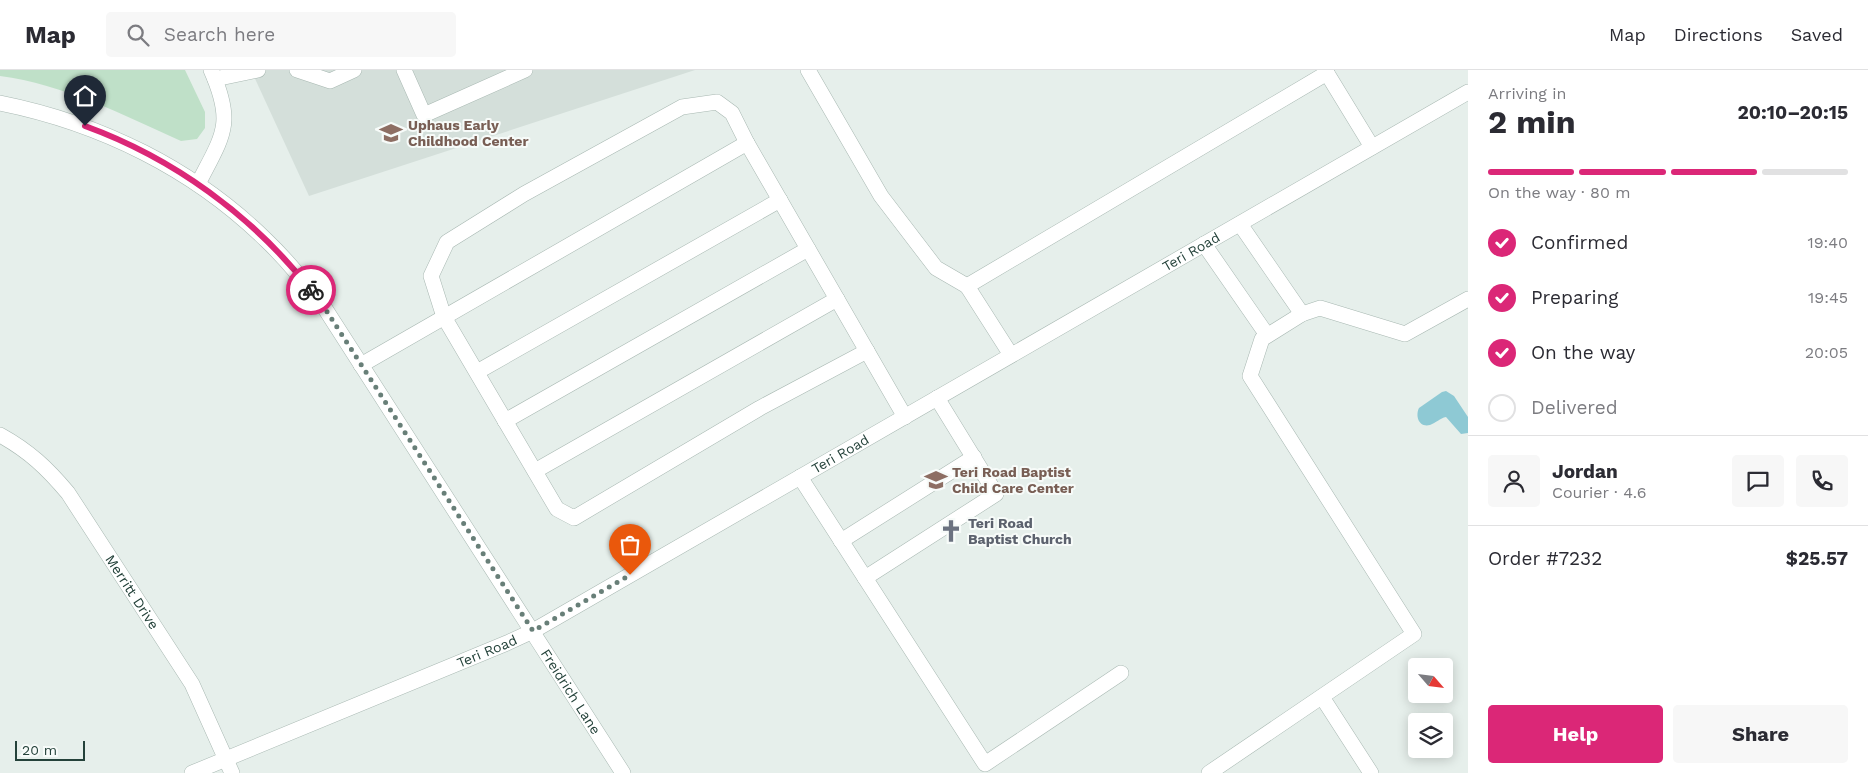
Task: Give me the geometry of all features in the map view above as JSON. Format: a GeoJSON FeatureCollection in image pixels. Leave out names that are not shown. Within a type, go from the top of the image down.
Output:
{"type":"FeatureCollection","features":[{"type":"Feature","properties":{"kind":"street"},"geometry":{"type":"LineString","coordinates":[[198,184],[221,140],[224,128],[224,104],[213,75],[258,70]]}},
{"type":"Feature","properties":{"kind":"street"},"geometry":{"type":"LineString","coordinates":[[297,70],[330,81],[354,70]]}},
{"type":"Feature","properties":{"kind":"street"},"geometry":{"type":"LineString","coordinates":[[404,70],[424,115],[525,70]]}},
{"type":"Feature","properties":{"kind":"street"},"geometry":{"type":"LineString","coordinates":[[808,70],[880,196],[936,268],[967,286],[1011,355]]}},
{"type":"Feature","properties":{"kind":"street"},"geometry":{"type":"LineString","coordinates":[[967,286],[1326,72],[1372,148]]}},
{"type":"Feature","properties":{"kind":"street","name":"Teri Road"},"geometry":{"type":"LineString","coordinates":[[192,773],[533,631],[1468,92]]}},
{"type":"Feature","properties":{"kind":"street","name":"Freidrich Lane"},"geometry":{"type":"LineString","coordinates":[[0,102],[67,119],[103,132],[153,156],[198,184],[236,213],[298,273],[324,307],[623,773]]}},
{"type":"Feature","properties":{"kind":"street"},"geometry":{"type":"LineString","coordinates":[[867,351],[760,408],[574,518],[557,509],[444,317],[431,276],[446,242],[524,194],[682,107],[717,102],[732,113],[905,417]]}},
{"type":"Feature","properties":{"kind":"street"},"geometry":{"type":"LineString","coordinates":[[361,365],[747,142]]}},
{"type":"Feature","properties":{"kind":"street"},"geometry":{"type":"LineString","coordinates":[[477,372],[780,200]]}},
{"type":"Feature","properties":{"kind":"street"},"geometry":{"type":"LineString","coordinates":[[1240,224],[1302,314]]}},
{"type":"Feature","properties":{"kind":"street"},"geometry":{"type":"LineString","coordinates":[[1204,244],[1267,335]]}},
{"type":"Feature","properties":{"kind":"street"},"geometry":{"type":"LineString","coordinates":[[506,421],[808,249]]}},
{"type":"Feature","properties":{"kind":"street"},"geometry":{"type":"LineString","coordinates":[[535,471],[837,299]]}},
{"type":"Feature","properties":{"kind":"street"},"geometry":{"type":"LineString","coordinates":[[1209,773],[1414,634],[1250,376],[1262,338],[1302,314],[1320,308],[1405,334],[1468,299]]}},
{"type":"Feature","properties":{"kind":"street"},"geometry":{"type":"LineString","coordinates":[[865,578],[996,494],[937,398]]}},
{"type":"Feature","properties":{"kind":"street","name":"Merritt Drive"},"geometry":{"type":"LineString","coordinates":[[0,435],[20,446],[45,466],[68,493],[192,684],[232,773]]}},
{"type":"Feature","properties":{"kind":"street"},"geometry":{"type":"LineString","coordinates":[[841,541],[974,458]]}},
{"type":"Feature","properties":{"kind":"street"},"geometry":{"type":"LineString","coordinates":[[800,477],[985,764],[1121,673]]}},
{"type":"Feature","properties":{"kind":"street"},"geometry":{"type":"LineString","coordinates":[[1322,697],[1371,773]]}},
{"type":"Feature","properties":{"kind":"shaded area","name":"Uphaus Early Childhood Center"},"geometry":{"type":"Polygon","coordinates":[[[251,70],[695,70],[309,196],[251,70]]]}},
{"type":"Feature","properties":{"kind":"green space"},"geometry":{"type":"Polygon","coordinates":[[[0,70],[185,70],[205,112],[205,128],[197,139],[181,141],[70,93],[23,80],[0,76],[0,70]]]}},
{"type":"Feature","properties":{"kind":"water"},"geometry":{"type":"Polygon","coordinates":[[[1446,391],[1454,396],[1468,417],[1468,433],[1461,434],[1446,417],[1430,425],[1423,425],[1419,421],[1417,414],[1419,408],[1446,391]]]}},
{"type":"Feature","properties":{"kind":"way so far"},"geometry":{"type":"LineString","coordinates":[[311,290],[324,307],[533,631],[630,575]]}},
{"type":"Feature","properties":{"kind":"place","name":"Uphaus Early Childhood Center"},"geometry":{"type":"Point","coordinates":[391,133]}},
{"type":"Feature","properties":{"kind":"place","name":"Teri Road Baptist Child Care Center"},"geometry":{"type":"Point","coordinates":[936,480]}},
{"type":"Feature","properties":{"kind":"place","name":"Teri Road Baptist Church"},"geometry":{"type":"Point","coordinates":[951,531]}},
{"type":"Feature","properties":{"kind":"route"},"geometry":{"type":"LineString","coordinates":[[85,126],[137,148],[169,165],[198,184],[236,213],[267,241],[298,273],[311,290]]}}]}
